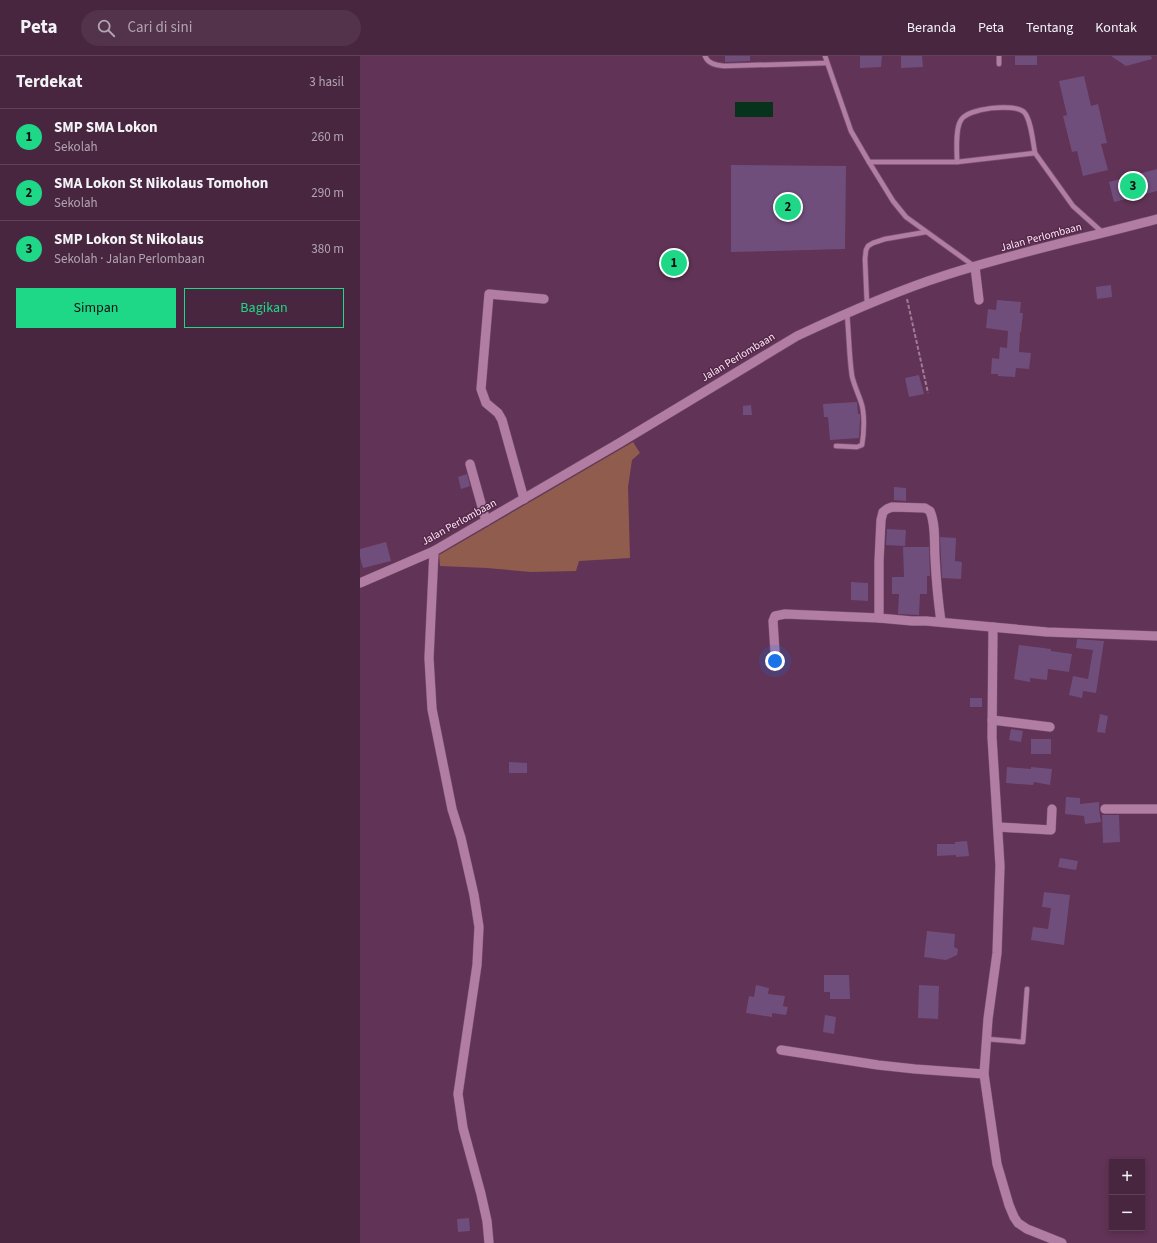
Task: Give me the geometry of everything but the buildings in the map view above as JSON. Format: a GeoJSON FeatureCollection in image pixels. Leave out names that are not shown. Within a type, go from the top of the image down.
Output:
{"type":"FeatureCollection","features":[{"type":"Feature","properties":{"kind":"street","name":"Jalan Perlombaan"},"geometry":{"type":"LineString","coordinates":[[360,583],[434,551],[797,336],[867,305],[943,276],[1045,247],[1157,218]]}},
{"type":"Feature","properties":{"kind":"street"},"geometry":{"type":"LineString","coordinates":[[975,267],[979,300]]}},
{"type":"Feature","properties":{"kind":"street"},"geometry":{"type":"LineString","coordinates":[[524,499],[502,420],[498,413],[486,403],[481,389],[490,294],[544,299]]}},
{"type":"Feature","properties":{"kind":"street"},"geometry":{"type":"LineString","coordinates":[[470,464],[486,521]]}},
{"type":"Feature","properties":{"kind":"street"},"geometry":{"type":"LineString","coordinates":[[879,618],[880,520],[883,512],[892,507],[926,508],[930,511],[932,517],[937,594],[941,622]]}},
{"type":"Feature","properties":{"kind":"street"},"geometry":{"type":"LineString","coordinates":[[434,551],[429,658],[432,709],[452,809],[461,838],[474,895],[479,927],[477,965],[458,1094],[463,1128],[487,1220],[488,1243]]}},
{"type":"Feature","properties":{"kind":"street"},"geometry":{"type":"LineString","coordinates":[[775,652],[773,621],[775,616],[785,614],[912,621],[926,620],[1047,632],[1157,636]]}},
{"type":"Feature","properties":{"kind":"street"},"geometry":{"type":"LineString","coordinates":[[993,627],[992,720],[1000,866],[997,953],[984,1074],[997,1164],[1011,1211],[1018,1224],[1062,1243]]}},
{"type":"Feature","properties":{"kind":"street"},"geometry":{"type":"LineString","coordinates":[[992,720],[1050,727]]}},
{"type":"Feature","properties":{"kind":"street"},"geometry":{"type":"LineString","coordinates":[[998,827],[1051,830],[1052,809]]}},
{"type":"Feature","properties":{"kind":"street"},"geometry":{"type":"LineString","coordinates":[[1105,809],[1157,809]]}},
{"type":"Feature","properties":{"kind":"street"},"geometry":{"type":"LineString","coordinates":[[781,1050],[878,1065],[984,1074]]}},
{"type":"Feature","properties":{"kind":"lane"},"geometry":{"type":"LineString","coordinates":[[705,56],[712,63],[724,66],[827,63]]}},
{"type":"Feature","properties":{"kind":"lane"},"geometry":{"type":"LineString","coordinates":[[825,56],[851,131],[893,201],[906,217],[975,267]]}},
{"type":"Feature","properties":{"kind":"lane"},"geometry":{"type":"LineString","coordinates":[[999,56],[999,64]]}},
{"type":"Feature","properties":{"kind":"lane"},"geometry":{"type":"LineString","coordinates":[[956,162],[958,132],[961,119],[968,113],[978,110],[1004,107],[1016,108],[1024,112],[1028,118],[1035,153],[1073,206],[1103,233]]}},
{"type":"Feature","properties":{"kind":"lane"},"geometry":{"type":"LineString","coordinates":[[870,162],[956,162],[1035,153]]}},
{"type":"Feature","properties":{"kind":"lane"},"geometry":{"type":"LineString","coordinates":[[867,305],[865,259],[868,246],[873,242],[885,239],[926,232]]}},
{"type":"Feature","properties":{"kind":"lane"},"geometry":{"type":"LineString","coordinates":[[836,446],[862,445],[863,439],[863,409],[854,385],[852,374],[847,314]]}},
{"type":"Feature","properties":{"kind":"lane"},"geometry":{"type":"LineString","coordinates":[[987,1039],[1023,1042],[1027,989]]}},
{"type":"Feature","properties":{"kind":"path"},"geometry":{"type":"LineString","coordinates":[[905,290],[928,393]]}},
{"type":"Feature","properties":{"kind":"shaded area"},"geometry":{"type":"Polygon","coordinates":[[[735,102],[773,102],[773,117],[735,117],[735,102]]]}},
{"type":"Feature","properties":{"kind":"shaded area"},"geometry":{"type":"Polygon","coordinates":[[[633,442],[640,453],[632,460],[628,487],[630,558],[579,561],[576,571],[531,572],[440,566],[439,555],[633,442]]]}},
{"type":"Feature","properties":{"kind":"place","name":"SMP Lokon St Nikolaus"},"geometry":{"type":"Point","coordinates":[1133,186]}},
{"type":"Feature","properties":{"kind":"place","name":"SMA Lokon St Nikolaus Tomohon"},"geometry":{"type":"Point","coordinates":[788,207]}},
{"type":"Feature","properties":{"kind":"place","name":"SMP SMA Lokon"},"geometry":{"type":"Point","coordinates":[674,263]}}]}
